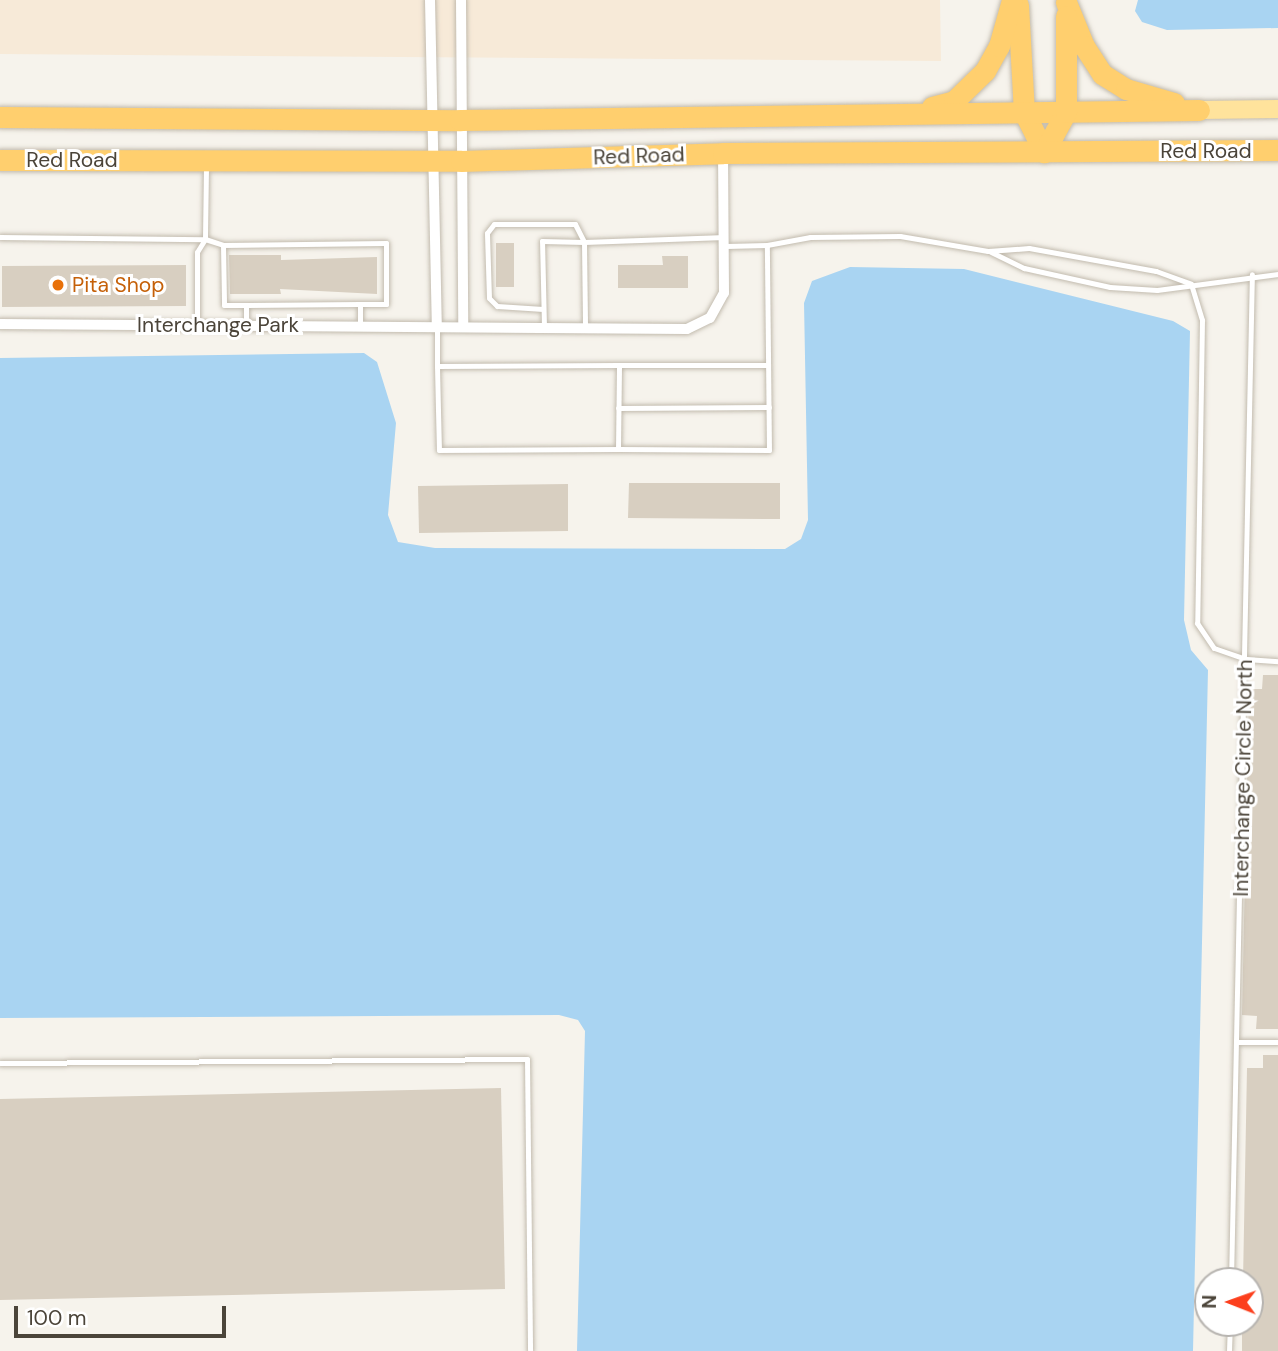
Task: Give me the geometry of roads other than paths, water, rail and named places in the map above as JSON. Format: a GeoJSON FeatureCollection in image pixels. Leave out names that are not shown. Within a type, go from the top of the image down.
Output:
{"type":"FeatureCollection","features":[{"type":"Feature","properties":{"kind":"highway"},"geometry":{"type":"LineString","coordinates":[[913,112],[954,101],[985,71],[999,47],[1012,0]]}},
{"type":"Feature","properties":{"kind":"highway"},"geometry":{"type":"LineString","coordinates":[[1018,0],[1024,112],[1044,152]]}},
{"type":"Feature","properties":{"kind":"highway"},"geometry":{"type":"LineString","coordinates":[[1044,152],[1066,112],[1066,1]]}},
{"type":"Feature","properties":{"kind":"highway"},"geometry":{"type":"LineString","coordinates":[[1066,1],[1084,47],[1102,74],[1126,89],[1199,110]]}},
{"type":"Feature","properties":{"kind":"highway","name":"Red Road"},"geometry":{"type":"LineString","coordinates":[[0,117],[460,120],[1199,110]]}},
{"type":"Feature","properties":{"kind":"highway","name":"Red Road"},"geometry":{"type":"LineString","coordinates":[[0,160],[461,161],[723,153],[1278,150]]}},
{"type":"Feature","properties":{"kind":"main road","name":"Red Road"},"geometry":{"type":"LineString","coordinates":[[1199,110],[1278,109]]}},
{"type":"Feature","properties":{"kind":"street"},"geometry":{"type":"LineString","coordinates":[[430,0],[437,325]]}},
{"type":"Feature","properties":{"kind":"street"},"geometry":{"type":"LineString","coordinates":[[461,0],[463,327]]}},
{"type":"Feature","properties":{"kind":"street","name":"Interchange Park"},"geometry":{"type":"LineString","coordinates":[[0,324],[437,325],[687,329],[710,318],[724,293],[726,242],[723,153]]}},
{"type":"Feature","properties":{"kind":"lane"},"geometry":{"type":"LineString","coordinates":[[197,325],[197,252],[205,239],[206,160]]}},
{"type":"Feature","properties":{"kind":"lane"},"geometry":{"type":"LineString","coordinates":[[543,309],[497,306],[489,298],[487,233],[494,224],[575,224],[584,242],[585,328]]}},
{"type":"Feature","properties":{"kind":"lane"},"geometry":{"type":"LineString","coordinates":[[544,327],[542,241],[726,242],[767,245],[810,237],[888,236],[988,251],[1030,248],[1156,271],[1191,284]]}},
{"type":"Feature","properties":{"kind":"lane"},"geometry":{"type":"LineString","coordinates":[[0,237],[205,239],[223,245],[386,243],[386,303],[224,305],[223,245]]}},
{"type":"Feature","properties":{"kind":"lane"},"geometry":{"type":"LineString","coordinates":[[437,325],[439,450],[769,450],[767,245]]}},
{"type":"Feature","properties":{"kind":"lane"},"geometry":{"type":"LineString","coordinates":[[988,251],[1024,268],[1110,286],[1157,290],[1252,274],[1278,274]]}},
{"type":"Feature","properties":{"kind":"lane","name":"Interchange Circle North"},"geometry":{"type":"LineString","coordinates":[[1231,1267],[1252,274]]}},
{"type":"Feature","properties":{"kind":"lane"},"geometry":{"type":"LineString","coordinates":[[1191,284],[1202,320],[1198,623],[1214,648],[1246,659],[1278,661]]}},
{"type":"Feature","properties":{"kind":"lane"},"geometry":{"type":"LineString","coordinates":[[360,304],[360,325]]}},
{"type":"Feature","properties":{"kind":"lane"},"geometry":{"type":"LineString","coordinates":[[246,305],[246,325]]}},
{"type":"Feature","properties":{"kind":"lane"},"geometry":{"type":"LineString","coordinates":[[618,449],[619,365]]}},
{"type":"Feature","properties":{"kind":"lane"},"geometry":{"type":"LineString","coordinates":[[437,366],[768,365]]}},
{"type":"Feature","properties":{"kind":"lane"},"geometry":{"type":"LineString","coordinates":[[618,408],[769,407]]}},
{"type":"Feature","properties":{"kind":"lane"},"geometry":{"type":"LineString","coordinates":[[1236,1042],[1278,1042]]}},
{"type":"Feature","properties":{"kind":"lane"},"geometry":{"type":"LineString","coordinates":[[0,1063],[527,1059],[530,1351]]}},
{"type":"Feature","properties":{"kind":"water"},"geometry":{"type":"Polygon","coordinates":[[[1138,0],[1278,0],[1278,28],[1167,30],[1142,22],[1135,11],[1138,0]]]}},
{"type":"Feature","properties":{"kind":"water"},"geometry":{"type":"Polygon","coordinates":[[[850,267],[964,269],[1173,321],[1190,331],[1184,620],[1191,650],[1208,670],[1193,1351],[577,1351],[585,1031],[578,1020],[559,1015],[0,1018],[0,358],[364,353],[377,362],[396,423],[388,515],[398,542],[435,548],[785,549],[801,539],[808,520],[804,303],[812,281],[850,267]]]}},
{"type":"Feature","properties":{"kind":"place","name":"Pita Shop"},"geometry":{"type":"Point","coordinates":[58,285]}}]}
